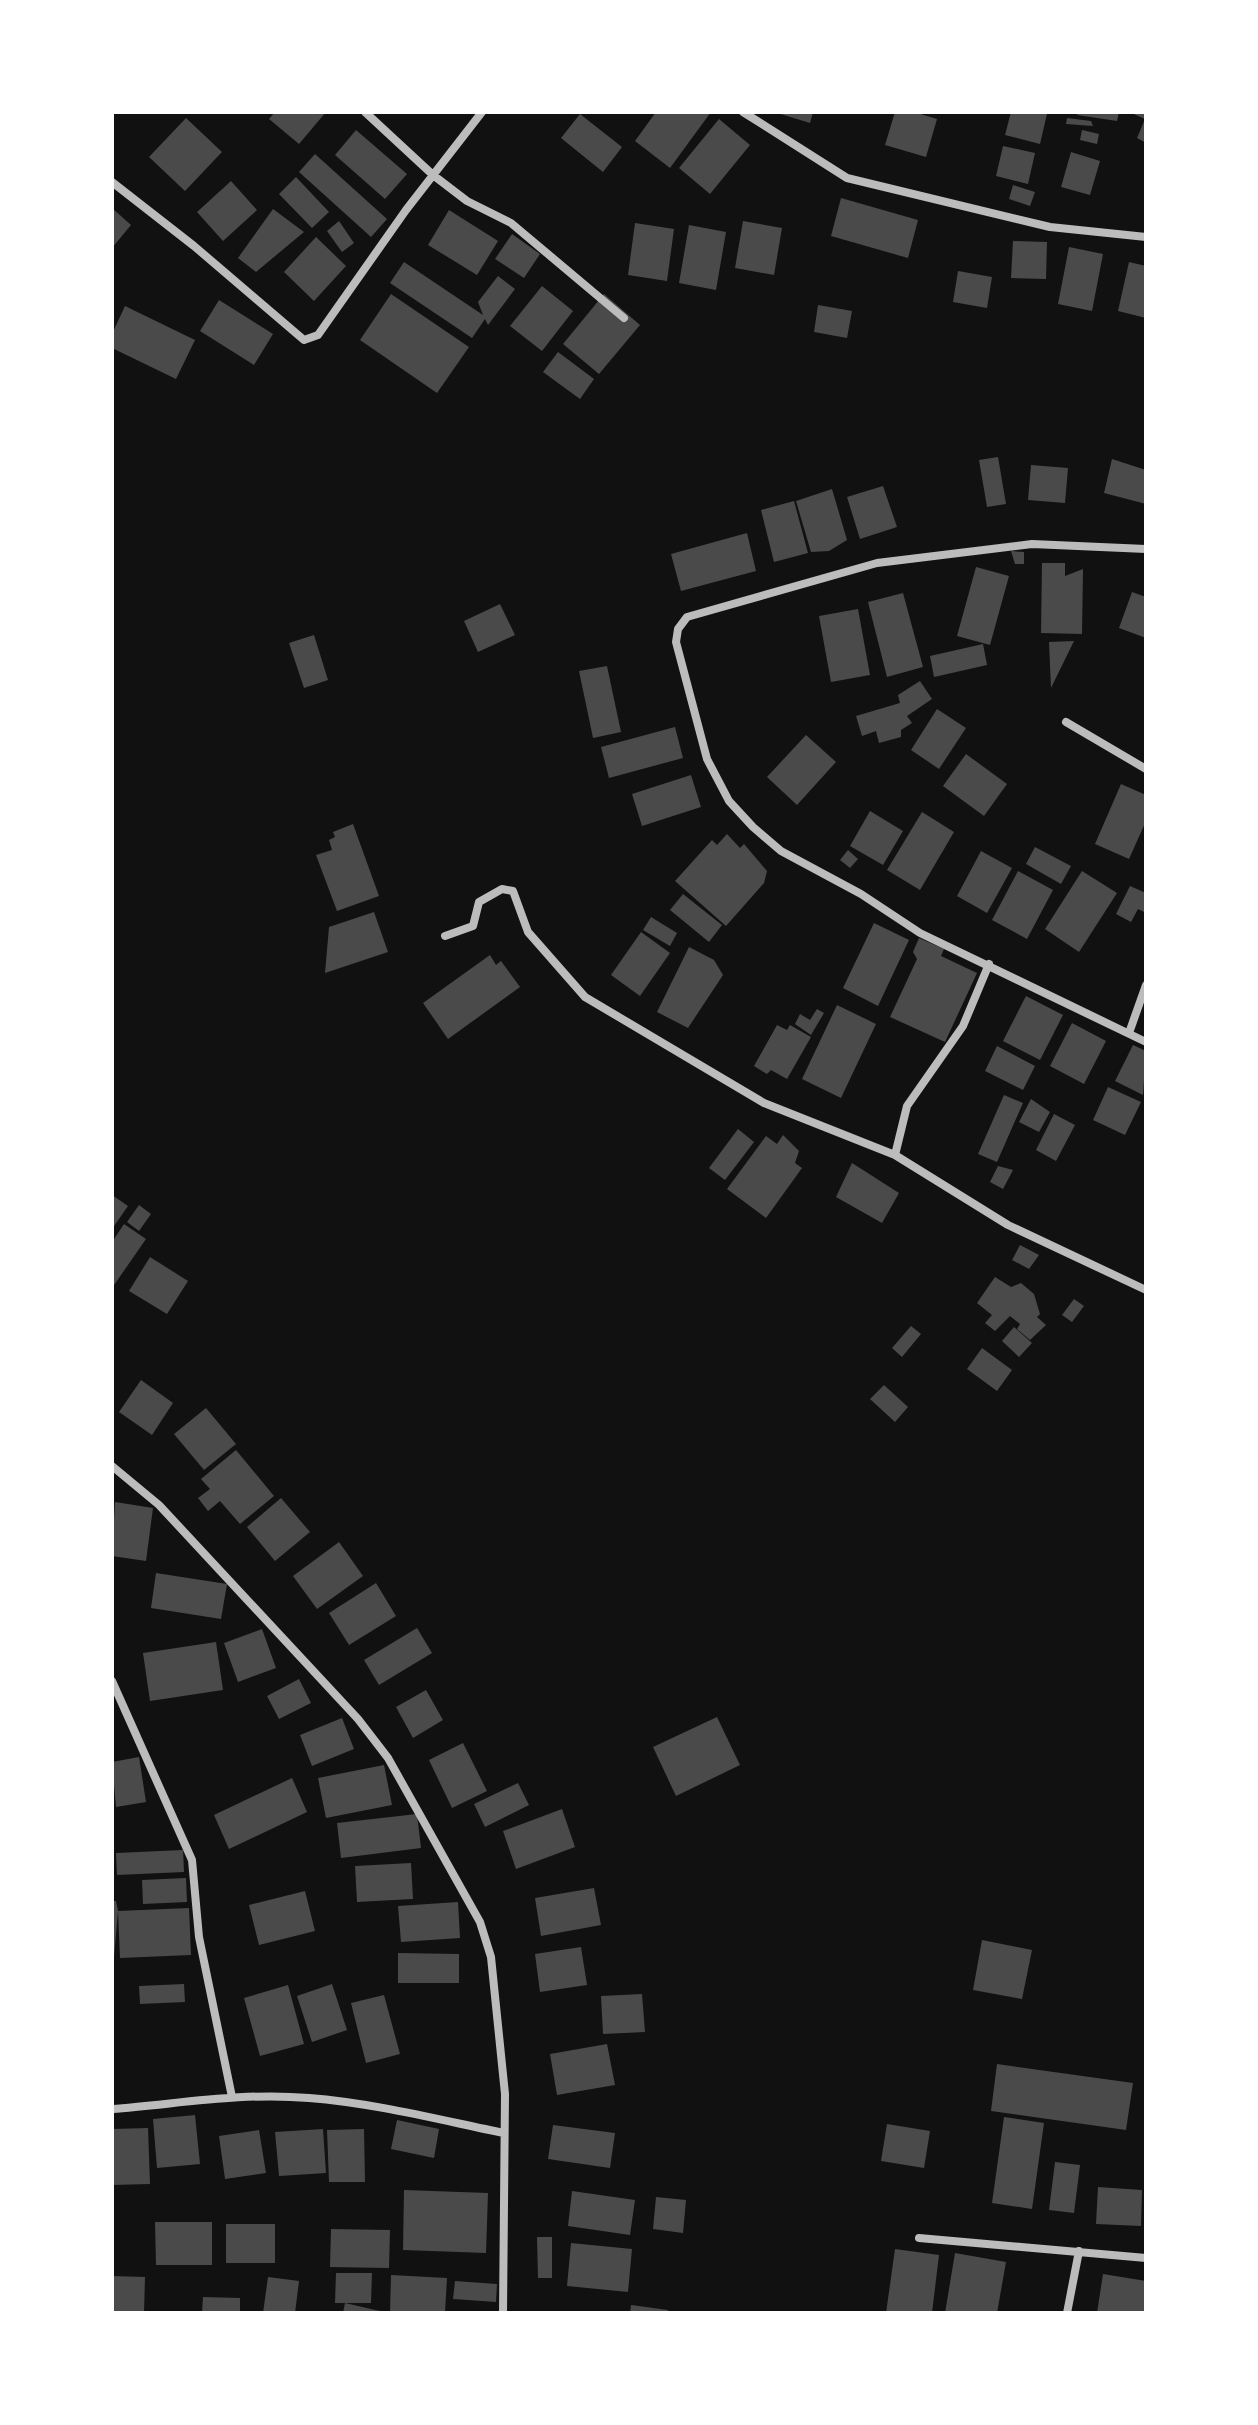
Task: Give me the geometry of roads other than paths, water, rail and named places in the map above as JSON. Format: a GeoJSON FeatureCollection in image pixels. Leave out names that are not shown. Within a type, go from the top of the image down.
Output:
{"type":"FeatureCollection","features":[{"type":"Feature","properties":{"kind":"street"},"geometry":{"type":"LineString","coordinates":[[365,112],[433,175],[467,201],[511,223],[624,318]]}},
{"type":"Feature","properties":{"kind":"street"},"geometry":{"type":"LineString","coordinates":[[112,182],[194,246],[304,340],[318,335],[482,112]]}},
{"type":"Feature","properties":{"kind":"street"},"geometry":{"type":"LineString","coordinates":[[743,112],[847,178],[1050,227],[1146,237]]}},
{"type":"Feature","properties":{"kind":"street"},"geometry":{"type":"LineString","coordinates":[[1146,549],[1137,546],[1032,544],[877,563],[687,617],[678,629],[676,642],[707,759],[729,801],[781,851],[861,894],[920,933],[1146,1042]]}},
{"type":"Feature","properties":{"kind":"street"},"geometry":{"type":"LineString","coordinates":[[1066,722],[1146,769]]}},
{"type":"Feature","properties":{"kind":"street"},"geometry":{"type":"LineString","coordinates":[[445,936],[473,926],[479,902],[502,889],[513,891],[528,932],[585,997],[764,1103],[895,1155],[1008,1225],[1146,1290]]}},
{"type":"Feature","properties":{"kind":"street"},"geometry":{"type":"LineString","coordinates":[[895,1155],[907,1106],[963,1026],[989,964]]}},
{"type":"Feature","properties":{"kind":"street"},"geometry":{"type":"LineString","coordinates":[[1129,1033],[1146,985]]}},
{"type":"Feature","properties":{"kind":"street"},"geometry":{"type":"LineString","coordinates":[[112,1466],[159,1505],[358,1719],[388,1758],[465,1892],[491,1957],[505,2094],[503,2313]]}},
{"type":"Feature","properties":{"kind":"street"},"geometry":{"type":"LineString","coordinates":[[112,1681],[192,1860],[199,1937],[232,2097]]}},
{"type":"Feature","properties":{"kind":"street"},"geometry":{"type":"LineString","coordinates":[[112,2109],[232,2097],[309,2098],[412,2114],[504,2133]]}},
{"type":"Feature","properties":{"kind":"street"},"geometry":{"type":"LineString","coordinates":[[919,2238],[1146,2258]]}},
{"type":"Feature","properties":{"kind":"street"},"geometry":{"type":"LineString","coordinates":[[1067,2313],[1079,2251]]}}]}
